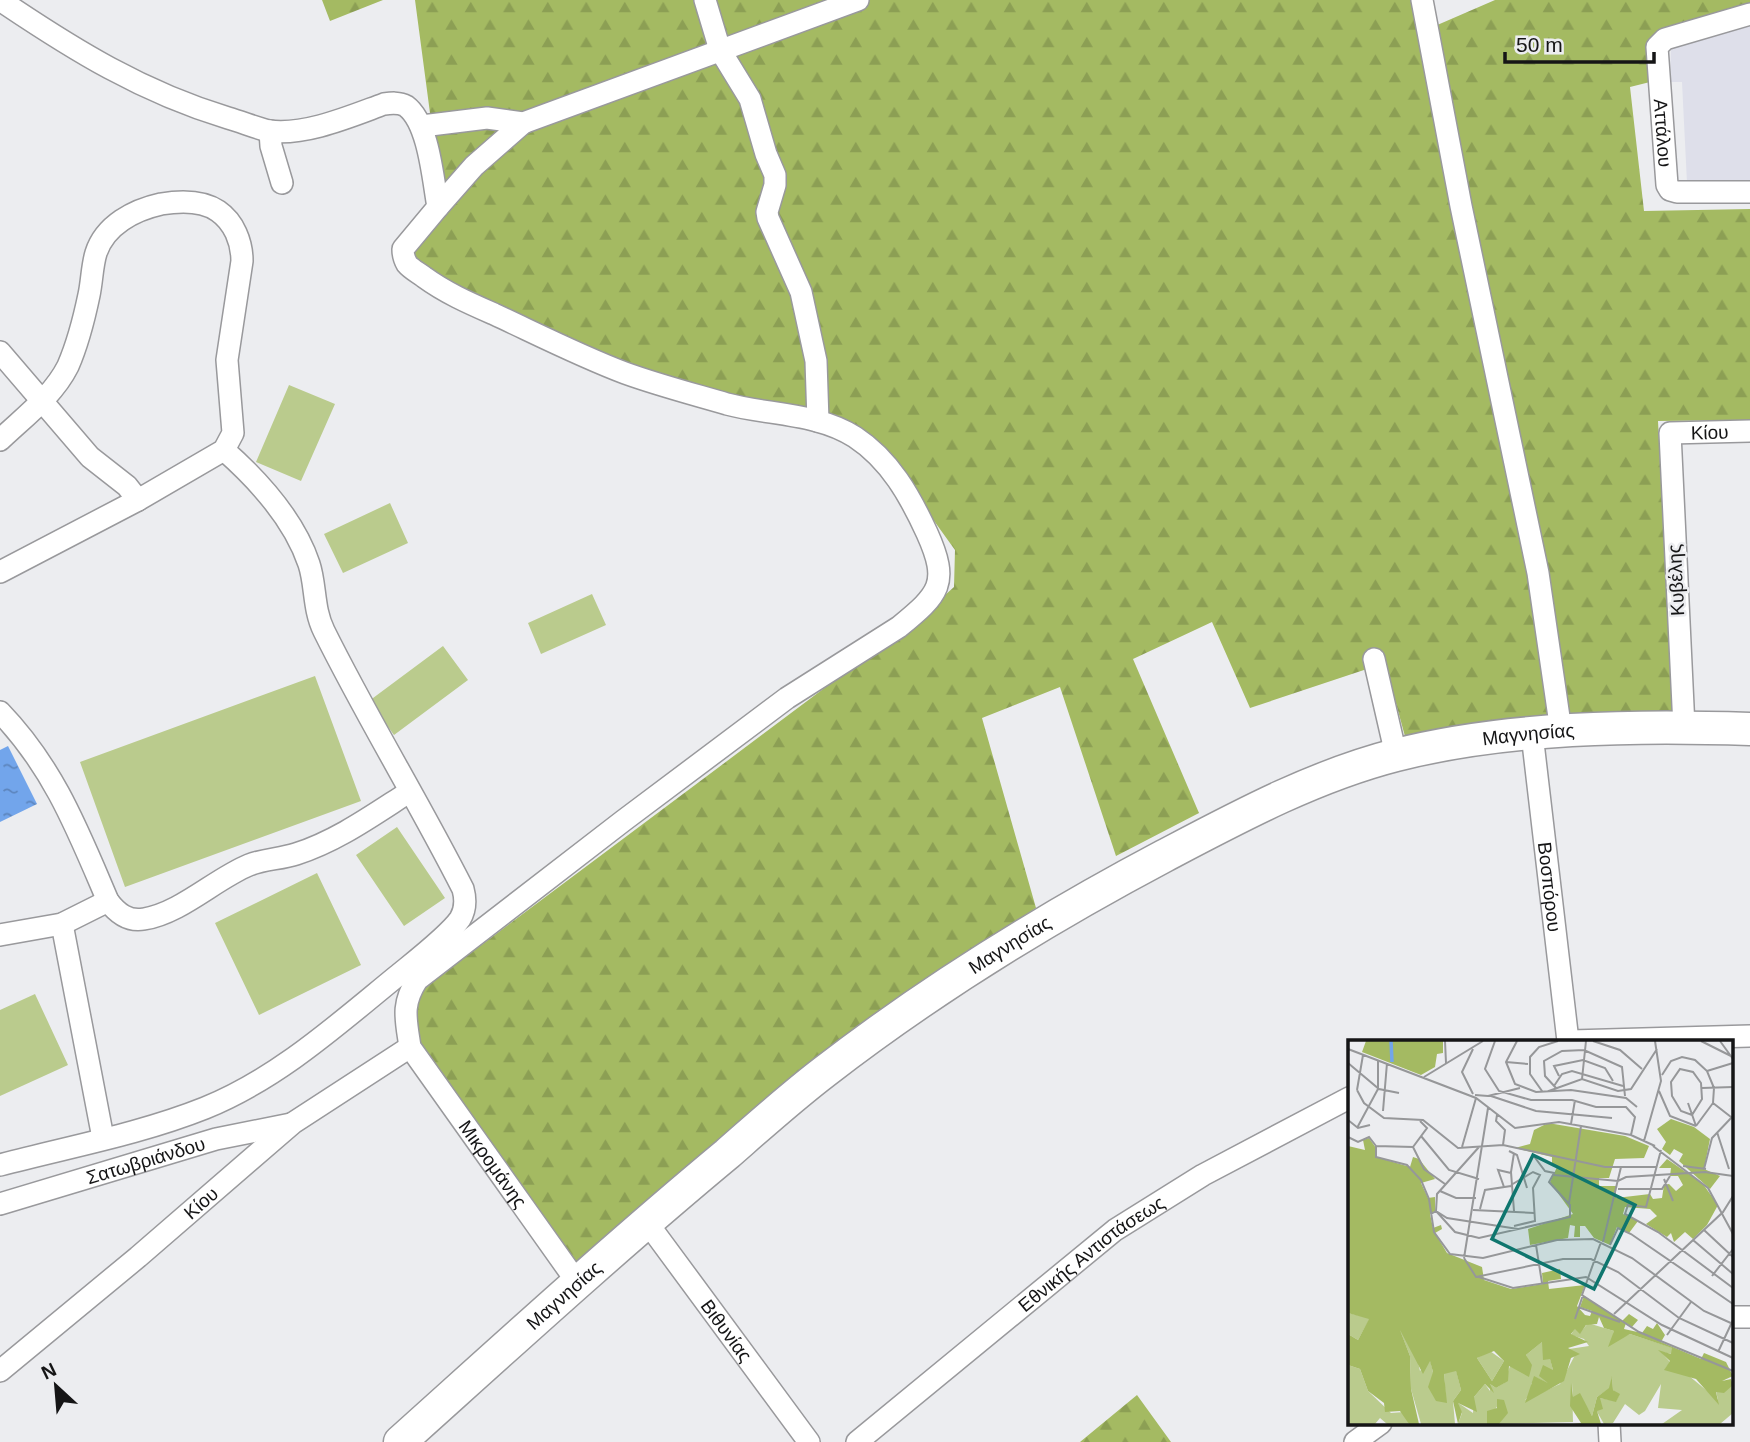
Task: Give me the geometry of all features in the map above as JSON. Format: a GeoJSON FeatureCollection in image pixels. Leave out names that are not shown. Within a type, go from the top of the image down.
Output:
{"type":"FeatureCollection","features":[{"type":"Feature","properties":{"kind":"street"},"geometry":{"type":"LineString","coordinates":[[0,0],[113,72],[201,109],[270,131],[307,129],[384,104],[406,106],[422,126],[438,207]]}},
{"type":"Feature","properties":{"kind":"street"},"geometry":{"type":"LineString","coordinates":[[705,0],[720,50],[750,99],[775,175],[768,218],[801,292],[816,361],[818,421]]}},
{"type":"Feature","properties":{"kind":"street"},"geometry":{"type":"LineString","coordinates":[[410,1047],[406,1016],[408,995],[417,980],[704,758],[787,698],[899,627],[929,601],[937,584],[939,563],[923,524],[900,482],[870,448],[853,436],[818,421],[731,405],[625,373],[447,294],[408,265],[403,256],[407,243],[474,166],[523,123],[858,0]]}},
{"type":"Feature","properties":{"kind":"street","name":"Βοσπόρου"},"geometry":{"type":"LineString","coordinates":[[1422,0],[1461,206],[1538,573],[1546,732],[1569,1040]]}},
{"type":"Feature","properties":{"kind":"street","name":"Αττάλου"},"geometry":{"type":"LineString","coordinates":[[1750,14],[1665,39],[1659,43],[1657,52],[1667,185],[1670,190],[1750,192]]}},
{"type":"Feature","properties":{"kind":"street"},"geometry":{"type":"LineString","coordinates":[[422,126],[487,118],[523,123]]}},
{"type":"Feature","properties":{"kind":"street"},"geometry":{"type":"LineString","coordinates":[[270,131],[271,146],[282,183]]}},
{"type":"Feature","properties":{"kind":"street"},"geometry":{"type":"LineString","coordinates":[[0,440],[43,400],[60,380],[80,336],[97,250],[107,231],[145,207],[173,202],[207,205],[230,222],[242,248],[242,268],[227,360],[233,433],[224,450],[138,500],[0,572]]}},
{"type":"Feature","properties":{"kind":"street"},"geometry":{"type":"LineString","coordinates":[[0,352],[90,457],[127,486],[138,500]]}},
{"type":"Feature","properties":{"kind":"street","name":"Κίου"},"geometry":{"type":"LineString","coordinates":[[1670,433],[1750,431]]}},
{"type":"Feature","properties":{"kind":"street","name":"Κυβέλης"},"geometry":{"type":"LineString","coordinates":[[1670,433],[1684,727]]}},
{"type":"Feature","properties":{"kind":"street"},"geometry":{"type":"LineString","coordinates":[[0,1165],[103,1138],[203,1108],[231,1096],[291,1060],[414,962],[458,921],[464,911],[466,899],[463,889],[321,627],[309,565],[291,528],[254,476],[224,450]]}},
{"type":"Feature","properties":{"kind":"street"},"geometry":{"type":"LineString","coordinates":[[1374,659],[1396,755]]}},
{"type":"Feature","properties":{"kind":"street"},"geometry":{"type":"LineString","coordinates":[[0,712],[34,750],[56,786],[108,901],[118,914],[130,918],[143,920],[162,913],[250,865],[296,855],[342,835],[409,792]]}},
{"type":"Feature","properties":{"kind":"street","name":"Μαγνησίας"},"geometry":{"type":"LineString","coordinates":[[400,1442],[576,1282],[826,1070],[912,1007],[984,960],[1128,875],[1257,808],[1340,773],[1396,755],[1462,742],[1546,732],[1684,727],[1750,729]]}},
{"type":"Feature","properties":{"kind":"street"},"geometry":{"type":"LineString","coordinates":[[0,935],[62,924],[108,901]]}},
{"type":"Feature","properties":{"kind":"street"},"geometry":{"type":"LineString","coordinates":[[62,924],[103,1138]]}},
{"type":"Feature","properties":{"kind":"street"},"geometry":{"type":"LineString","coordinates":[[1605,1040],[1750,1036]]}},
{"type":"Feature","properties":{"kind":"street","name":"Κίου"},"geometry":{"type":"LineString","coordinates":[[0,1371],[138,1257],[293,1123],[410,1047]]}},
{"type":"Feature","properties":{"kind":"street","name":"Μικρομάνης"},"geometry":{"type":"LineString","coordinates":[[410,1047],[576,1282]]}},
{"type":"Feature","properties":{"kind":"street","name":"Εθνικής Αντιστάσεως"},"geometry":{"type":"LineString","coordinates":[[857,1442],[1115,1230],[1203,1175],[1348,1099]]}},
{"type":"Feature","properties":{"kind":"street","name":"Σατωβριάνδου"},"geometry":{"type":"LineString","coordinates":[[0,1204],[216,1139],[293,1123]]}},
{"type":"Feature","properties":{"kind":"street","name":"Βιθυνίας"},"geometry":{"type":"LineString","coordinates":[[646,1221],[808,1442]]}},
{"type":"Feature","properties":{"kind":"street"},"geometry":{"type":"LineString","coordinates":[[1732,1317],[1750,1317]]}},
{"type":"Feature","properties":{"kind":"street"},"geometry":{"type":"LineString","coordinates":[[1355,1442],[1380,1424]]}},
{"type":"Feature","properties":{"kind":"street"},"geometry":{"type":"LineString","coordinates":[[1609,1424],[1610,1442]]}},
{"type":"Feature","properties":{"kind":"shaded area"},"geometry":{"type":"Polygon","coordinates":[[[1750,25],[1750,182],[1687,183],[1682,82],[1670,82],[1671,45],[1750,25]]]}},
{"type":"Feature","properties":{"kind":"green space"},"geometry":{"type":"Polygon","coordinates":[[[322,0],[383,0],[330,21],[322,0]]]}},
{"type":"Feature","properties":{"kind":"green space"},"geometry":{"type":"Polygon","coordinates":[[[415,0],[1422,0],[1435,26],[1495,0],[1750,0],[1750,19],[1663,45],[1666,78],[1630,87],[1644,211],[1750,209],[1750,420],[1658,421],[1673,718],[1406,740],[1385,663],[1250,708],[1212,622],[1133,659],[1199,813],[1116,856],[1060,687],[982,718],[1036,908],[897,1000],[575,1267],[426,1057],[414,1024],[412,997],[926,612],[954,587],[955,550],[878,443],[836,415],[676,384],[561,341],[425,273],[407,253],[443,211],[415,0]]]}},
{"type":"Feature","properties":{"kind":"green space"},"geometry":{"type":"Polygon","coordinates":[[[289,385],[335,404],[301,481],[256,462],[289,385]]]}},
{"type":"Feature","properties":{"kind":"green space"},"geometry":{"type":"Polygon","coordinates":[[[390,503],[408,543],[343,573],[324,534],[390,503]]]}},
{"type":"Feature","properties":{"kind":"green space"},"geometry":{"type":"Polygon","coordinates":[[[592,594],[606,625],[541,654],[528,623],[592,594]]]}},
{"type":"Feature","properties":{"kind":"green space"},"geometry":{"type":"Polygon","coordinates":[[[443,646],[468,680],[394,735],[369,701],[443,646]]]}},
{"type":"Feature","properties":{"kind":"green space"},"geometry":{"type":"Polygon","coordinates":[[[315,676],[361,801],[125,887],[80,762],[315,676]]]}},
{"type":"Feature","properties":{"kind":"green space"},"geometry":{"type":"Polygon","coordinates":[[[397,827],[445,898],[404,926],[356,855],[397,827]]]}},
{"type":"Feature","properties":{"kind":"green space"},"geometry":{"type":"Polygon","coordinates":[[[317,873],[361,965],[259,1015],[215,923],[317,873]]]}},
{"type":"Feature","properties":{"kind":"green space"},"geometry":{"type":"Polygon","coordinates":[[[35,994],[68,1065],[0,1096],[0,1010],[35,994]]]}},
{"type":"Feature","properties":{"kind":"green space"},"geometry":{"type":"Polygon","coordinates":[[[1137,1395],[1171,1442],[1080,1442],[1137,1395]]]}},
{"type":"Feature","properties":{"kind":"water"},"geometry":{"type":"Polygon","coordinates":[[[8,746],[37,804],[0,822],[0,750],[8,746]]]}}]}
